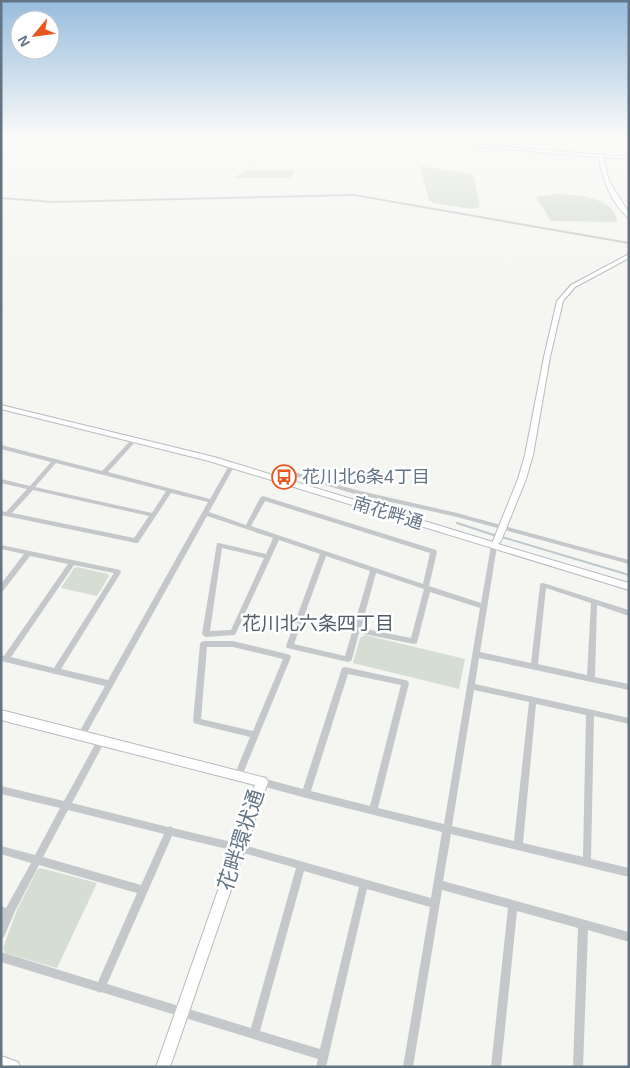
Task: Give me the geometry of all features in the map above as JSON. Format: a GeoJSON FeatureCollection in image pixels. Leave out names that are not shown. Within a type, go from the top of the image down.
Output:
{"type":"FeatureCollection","features":[{"type":"Feature","properties":{"kind":"street"},"geometry":{"type":"LineString","coordinates":[[608,185],[629,217]]}},
{"type":"Feature","properties":{"kind":"street"},"geometry":{"type":"LineString","coordinates":[[1,198],[53,202],[354,195],[629,243]]}},
{"type":"Feature","properties":{"kind":"street"},"geometry":{"type":"LineString","coordinates":[[408,1067],[484,607],[498,537],[522,480],[529,455],[547,357],[560,301],[573,286],[629,256]]}},
{"type":"Feature","properties":{"kind":"street","name":"南花畔通"},"geometry":{"type":"LineString","coordinates":[[1,407],[232,465],[274,478],[498,537],[629,587]]}},
{"type":"Feature","properties":{"kind":"street"},"geometry":{"type":"LineString","coordinates":[[104,473],[134,440]]}},
{"type":"Feature","properties":{"kind":"street"},"geometry":{"type":"LineString","coordinates":[[1,447],[212,501]]}},
{"type":"Feature","properties":{"kind":"street"},"geometry":{"type":"LineString","coordinates":[[5,513],[55,461]]}},
{"type":"Feature","properties":{"kind":"street"},"geometry":{"type":"LineString","coordinates":[[82,736],[232,465]]}},
{"type":"Feature","properties":{"kind":"street"},"geometry":{"type":"LineString","coordinates":[[274,478],[280,470],[355,492],[457,515],[498,537],[629,562]]}},
{"type":"Feature","properties":{"kind":"street"},"geometry":{"type":"LineString","coordinates":[[1,481],[152,515]]}},
{"type":"Feature","properties":{"kind":"street"},"geometry":{"type":"LineString","coordinates":[[5,513],[136,541],[170,490]]}},
{"type":"Feature","properties":{"kind":"street"},"geometry":{"type":"LineString","coordinates":[[248,528],[263,498],[434,552],[414,641],[356,630]]}},
{"type":"Feature","properties":{"kind":"street"},"geometry":{"type":"LineString","coordinates":[[205,513],[484,607]]}},
{"type":"Feature","properties":{"kind":"street"},"geometry":{"type":"LineString","coordinates":[[268,557],[219,545],[206,634],[233,633],[268,557],[277,537]]}},
{"type":"Feature","properties":{"kind":"street"},"geometry":{"type":"LineString","coordinates":[[1,547],[118,572],[56,671]]}},
{"type":"Feature","properties":{"kind":"street"},"geometry":{"type":"LineString","coordinates":[[324,553],[290,646],[348,659],[374,570]]}},
{"type":"Feature","properties":{"kind":"street"},"geometry":{"type":"LineString","coordinates":[[1,589],[28,554]]}},
{"type":"Feature","properties":{"kind":"street"},"geometry":{"type":"LineString","coordinates":[[72,563],[3,658],[110,684]]}},
{"type":"Feature","properties":{"kind":"street"},"geometry":{"type":"LineString","coordinates":[[534,666],[543,585],[629,613]]}},
{"type":"Feature","properties":{"kind":"street"},"geometry":{"type":"LineString","coordinates":[[591,679],[594,602]]}},
{"type":"Feature","properties":{"kind":"street"},"geometry":{"type":"LineString","coordinates":[[238,776],[255,735],[287,657],[233,644],[204,644],[197,721],[255,735]]}},
{"type":"Feature","properties":{"kind":"street"},"geometry":{"type":"LineString","coordinates":[[476,654],[629,687]]}},
{"type":"Feature","properties":{"kind":"street"},"geometry":{"type":"LineString","coordinates":[[306,794],[345,670],[405,683],[373,811]]}},
{"type":"Feature","properties":{"kind":"street"},"geometry":{"type":"LineString","coordinates":[[471,686],[629,721]]}},
{"type":"Feature","properties":{"kind":"street"},"geometry":{"type":"LineString","coordinates":[[518,845],[533,699]]}},
{"type":"Feature","properties":{"kind":"street"},"geometry":{"type":"LineString","coordinates":[[587,863],[590,712]]}},
{"type":"Feature","properties":{"kind":"street","name":"花畔環状通"},"geometry":{"type":"LineString","coordinates":[[1,715],[262,782],[163,1067]]}},
{"type":"Feature","properties":{"kind":"street"},"geometry":{"type":"LineString","coordinates":[[1,934],[5,912],[37,859],[101,740]]}},
{"type":"Feature","properties":{"kind":"street"},"geometry":{"type":"LineString","coordinates":[[262,782],[629,873]]}},
{"type":"Feature","properties":{"kind":"street"},"geometry":{"type":"LineString","coordinates":[[1,790],[240,848],[435,904]]}},
{"type":"Feature","properties":{"kind":"street"},"geometry":{"type":"LineString","coordinates":[[100,988],[170,830]]}},
{"type":"Feature","properties":{"kind":"street"},"geometry":{"type":"LineString","coordinates":[[1,850],[143,890]]}},
{"type":"Feature","properties":{"kind":"street"},"geometry":{"type":"LineString","coordinates":[[254,1034],[301,866]]}},
{"type":"Feature","properties":{"kind":"street"},"geometry":{"type":"LineString","coordinates":[[321,1067],[364,884]]}},
{"type":"Feature","properties":{"kind":"street"},"geometry":{"type":"LineString","coordinates":[[438,884],[629,937]]}},
{"type":"Feature","properties":{"kind":"street"},"geometry":{"type":"LineString","coordinates":[[496,1067],[513,905]]}},
{"type":"Feature","properties":{"kind":"street"},"geometry":{"type":"LineString","coordinates":[[578,1067],[583,925]]}},
{"type":"Feature","properties":{"kind":"street"},"geometry":{"type":"LineString","coordinates":[[1,958],[323,1056]]}},
{"type":"Feature","properties":{"kind":"street"},"geometry":{"type":"LineString","coordinates":[[1,1063],[13,1067]]}},
{"type":"Feature","properties":{"kind":"shaded area"},"geometry":{"type":"Polygon","coordinates":[[[425,185],[476,185],[480,207],[471,209],[434,203],[429,200],[425,185]]]}},
{"type":"Feature","properties":{"kind":"shaded area"},"geometry":{"type":"Polygon","coordinates":[[[558,194],[574,195],[602,202],[614,212],[617,220],[616,222],[551,221],[536,197],[558,194]]]}},
{"type":"Feature","properties":{"kind":"shaded area"},"geometry":{"type":"Polygon","coordinates":[[[77,567],[108,574],[109,576],[97,596],[61,588],[74,568],[77,567]]]}},
{"type":"Feature","properties":{"kind":"shaded area"},"geometry":{"type":"Polygon","coordinates":[[[365,635],[465,659],[459,689],[353,663],[360,638],[365,635]]]}},
{"type":"Feature","properties":{"kind":"shaded area"},"geometry":{"type":"Polygon","coordinates":[[[40,868],[97,883],[57,968],[5,953],[3,948],[17,910],[37,870],[40,868]]]}},
{"type":"Feature","properties":{"kind":"waterway"},"geometry":{"type":"LineString","coordinates":[[457,523],[497,536]]}},
{"type":"Feature","properties":{"kind":"waterway"},"geometry":{"type":"LineString","coordinates":[[502,537],[629,575]]}},
{"type":"Feature","properties":{"kind":"place","name":"花川北6条4丁目"},"geometry":{"type":"Point","coordinates":[284,477]}},
{"type":"Feature","properties":{"kind":"district","name":"花川北六条四丁目"},"geometry":{"type":"Point","coordinates":[318,623]}}]}
